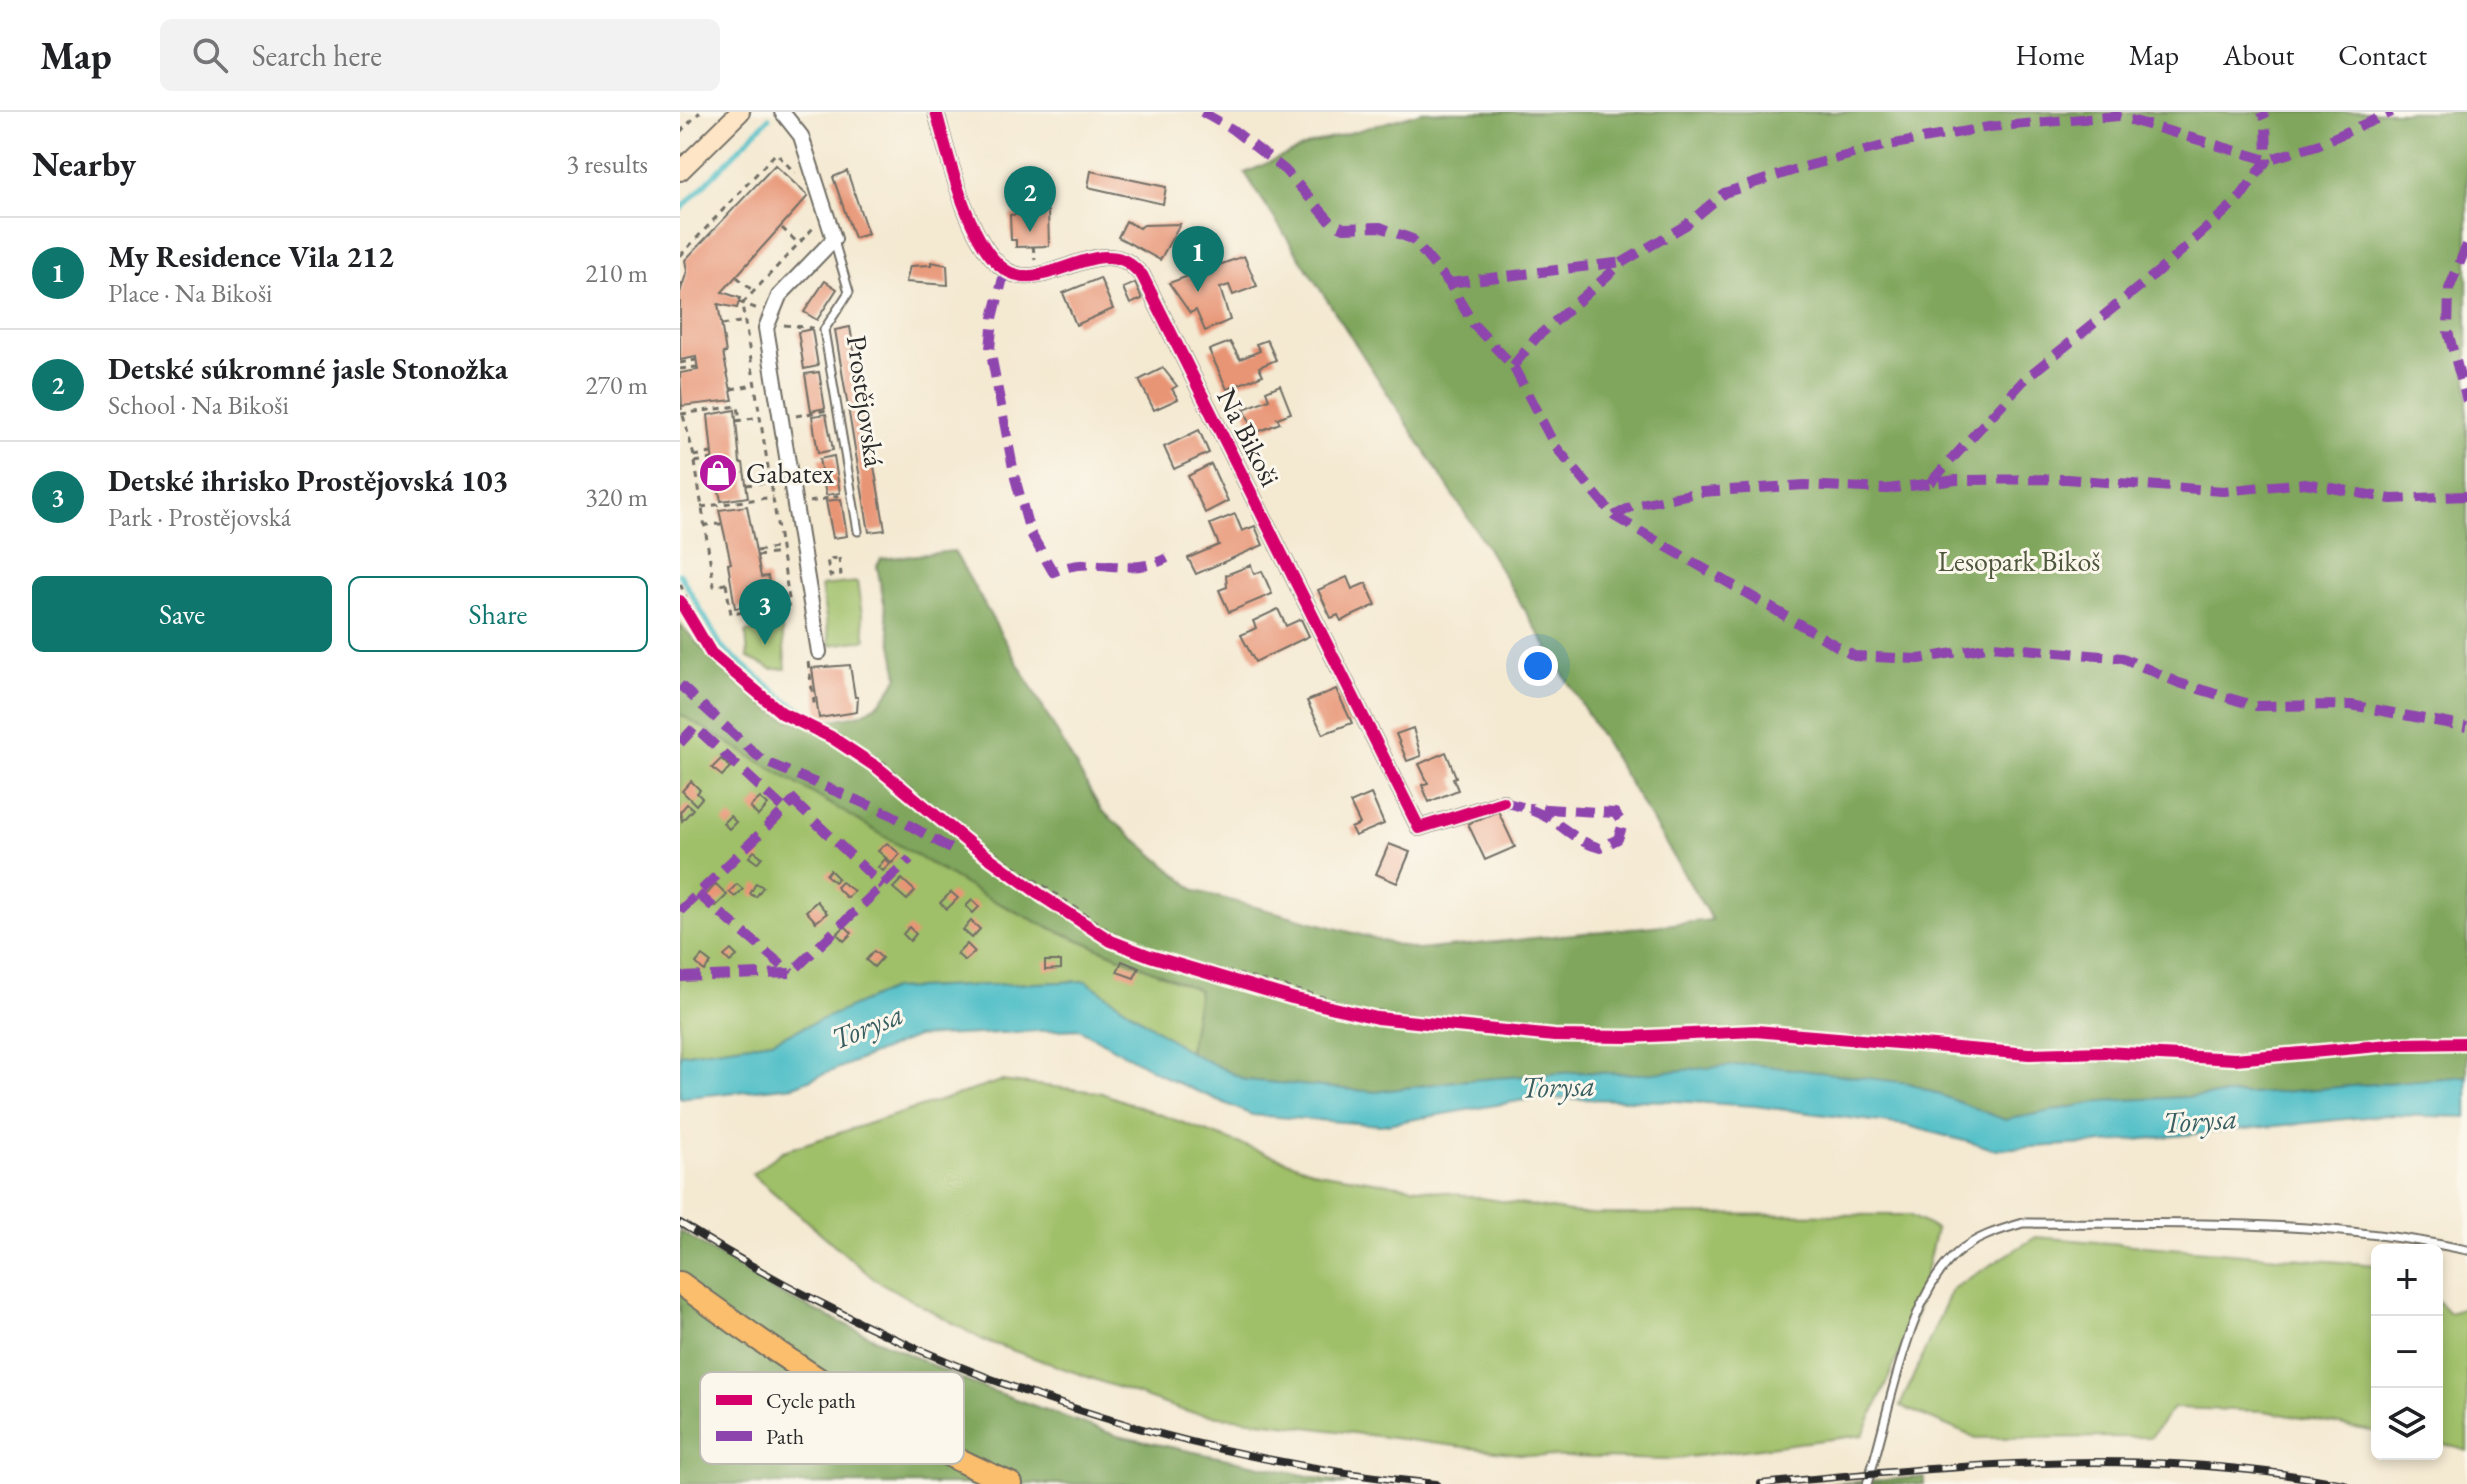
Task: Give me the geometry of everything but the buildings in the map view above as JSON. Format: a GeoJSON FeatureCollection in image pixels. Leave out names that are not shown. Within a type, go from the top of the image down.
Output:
{"type":"FeatureCollection","features":[{"type":"Feature","properties":{"kind":"main road"},"geometry":{"type":"LineString","coordinates":[[680,1283],[808,1372]]}},
{"type":"Feature","properties":{"kind":"main road"},"geometry":{"type":"LineString","coordinates":[[964,1460],[1011,1484]]}},
{"type":"Feature","properties":{"kind":"street"},"geometry":{"type":"LineString","coordinates":[[680,171],[740,112]]}},
{"type":"Feature","properties":{"kind":"street","name":"Prostějovská"},"geometry":{"type":"LineString","coordinates":[[782,112],[801,136],[834,239]]}},
{"type":"Feature","properties":{"kind":"street","name":"Na Bikoši"},"geometry":{"type":"LineString","coordinates":[[936,112],[975,227],[989,254],[1005,270],[1032,275],[1101,257],[1124,260],[1142,275],[1419,828],[1503,802]]}},
{"type":"Feature","properties":{"kind":"street"},"geometry":{"type":"LineString","coordinates":[[818,647],[768,318],[779,296],[834,239]]}},
{"type":"Feature","properties":{"kind":"lane","name":"Prostějovská"},"geometry":{"type":"LineString","coordinates":[[834,239],[849,292],[824,330],[858,531]]}},
{"type":"Feature","properties":{"kind":"lane"},"geometry":{"type":"LineString","coordinates":[[1867,1484],[1916,1316],[1933,1283],[1955,1254],[1988,1233],[2023,1223],[2306,1226],[2400,1235],[2467,1250]]}},
{"type":"Feature","properties":{"kind":"path"},"geometry":{"type":"LineString","coordinates":[[680,132],[700,112]]}},
{"type":"Feature","properties":{"kind":"path"},"geometry":{"type":"LineString","coordinates":[[680,256],[776,153],[798,176]]}},
{"type":"Feature","properties":{"kind":"path"},"geometry":{"type":"LineString","coordinates":[[752,179],[757,184]]}},
{"type":"Feature","properties":{"kind":"path"},"geometry":{"type":"LineString","coordinates":[[727,206],[732,210]]}},
{"type":"Feature","properties":{"kind":"path"},"geometry":{"type":"LineString","coordinates":[[716,217],[721,221]]}},
{"type":"Feature","properties":{"kind":"path"},"geometry":{"type":"LineString","coordinates":[[782,228],[799,244]]}},
{"type":"Feature","properties":{"kind":"path"},"geometry":{"type":"LineString","coordinates":[[694,241],[699,245]]}},
{"type":"Feature","properties":{"kind":"path"},"geometry":{"type":"LineString","coordinates":[[1033,246],[1033,260],[1046,257]]}},
{"type":"Feature","properties":{"kind":"path"},"geometry":{"type":"LineString","coordinates":[[737,277],[754,292]]}},
{"type":"Feature","properties":{"kind":"path"},"geometry":{"type":"LineString","coordinates":[[739,302],[768,318],[805,326]]}},
{"type":"Feature","properties":{"kind":"path"},"geometry":{"type":"LineString","coordinates":[[722,325],[745,321]]}},
{"type":"Feature","properties":{"kind":"path"},"geometry":{"type":"LineString","coordinates":[[680,363],[696,360]]}},
{"type":"Feature","properties":{"kind":"path"},"geometry":{"type":"LineString","coordinates":[[680,369],[697,367]]}},
{"type":"Feature","properties":{"kind":"path"},"geometry":{"type":"LineString","coordinates":[[731,389],[755,385]]}},
{"type":"Feature","properties":{"kind":"path"},"geometry":{"type":"LineString","coordinates":[[680,404],[694,456],[714,586],[731,583]]}},
{"type":"Feature","properties":{"kind":"path"},"geometry":{"type":"LineString","coordinates":[[681,414],[738,406],[738,421],[760,417]]}},
{"type":"Feature","properties":{"kind":"path"},"geometry":{"type":"LineString","coordinates":[[694,456],[711,453]]}},
{"type":"Feature","properties":{"kind":"path"},"geometry":{"type":"LineString","coordinates":[[695,462],[712,459]]}},
{"type":"Feature","properties":{"kind":"path"},"geometry":{"type":"LineString","coordinates":[[746,485],[770,482]]}},
{"type":"Feature","properties":{"kind":"path"},"geometry":{"type":"LineString","coordinates":[[701,507],[773,497]]}},
{"type":"Feature","properties":{"kind":"path"},"geometry":{"type":"LineString","coordinates":[[703,525],[722,524]]}},
{"type":"Feature","properties":{"kind":"path"},"geometry":{"type":"LineString","coordinates":[[757,554],[781,550]]}},
{"type":"Feature","properties":{"kind":"path"},"geometry":{"type":"LineString","coordinates":[[839,558],[841,574],[830,576],[827,559],[839,558]]}},
{"type":"Feature","properties":{"kind":"path"},"geometry":{"type":"LineString","coordinates":[[680,584],[700,627],[717,651],[785,707],[838,733],[883,762],[974,838],[1114,934],[1153,951],[1367,1009],[1583,1035]]}},
{"type":"Feature","properties":{"kind":"path"},"geometry":{"type":"LineString","coordinates":[[680,601],[711,653],[782,713],[831,737],[878,768],[970,844],[1111,941],[1150,956],[1278,994],[1377,1018],[1554,1036],[1568,1034]]}},
{"type":"Feature","properties":{"kind":"path"},"geometry":{"type":"LineString","coordinates":[[815,709],[807,657],[818,647]]}},
{"type":"Feature","properties":{"kind":"green space","name":"Lesopark Bikoš"},"geometry":{"type":"Polygon","coordinates":[[[1422,112],[2467,112],[2467,1076],[2270,1093],[2103,1101],[2005,1120],[1909,1083],[1577,1072],[1456,1081],[1376,1092],[1245,1080],[1189,1052],[1199,990],[1039,923],[986,897],[680,714],[680,624],[733,679],[780,716],[811,723],[869,710],[888,693],[898,676],[877,566],[881,559],[954,551],[1101,810],[1196,891],[1417,950],[1712,920],[1481,538],[1245,173],[1311,144],[1422,112]]]}},
{"type":"Feature","properties":{"kind":"green space"},"geometry":{"type":"Polygon","coordinates":[[[857,582],[866,640],[830,645],[821,586],[857,582]]]}},
{"type":"Feature","properties":{"kind":"green space"},"geometry":{"type":"Polygon","coordinates":[[[782,628],[786,669],[772,669],[748,658],[746,632],[782,628]]]}},
{"type":"Feature","properties":{"kind":"green space"},"geometry":{"type":"Polygon","coordinates":[[[680,714],[1039,923],[1199,990],[1189,1052],[1086,981],[893,989],[772,1041],[680,1054],[680,714]]]}},
{"type":"Feature","properties":{"kind":"green space"},"geometry":{"type":"Polygon","coordinates":[[[1001,1081],[1099,1092],[1317,1172],[1583,1214],[1909,1215],[1936,1229],[1915,1319],[1863,1435],[1665,1460],[1535,1456],[1187,1412],[983,1340],[874,1279],[752,1174],[783,1151],[1001,1081]]]}},
{"type":"Feature","properties":{"kind":"green space"},"geometry":{"type":"Polygon","coordinates":[[[680,1231],[776,1292],[947,1372],[700,1372],[700,1464],[964,1464],[964,1380],[1118,1436],[1347,1484],[680,1484],[680,1231]]]}},
{"type":"Feature","properties":{"kind":"green space"},"geometry":{"type":"Polygon","coordinates":[[[2036,1237],[2371,1265],[2371,1431],[2264,1411],[2173,1408],[2151,1437],[1976,1438],[1900,1406],[1952,1289],[2036,1237]]]}},
{"type":"Feature","properties":{"kind":"green space"},"geometry":{"type":"Polygon","coordinates":[[[2443,1306],[2449,1313],[2467,1307],[2467,1451],[2443,1444],[2443,1306]]]}},
{"type":"Feature","properties":{"kind":"green space"},"geometry":{"type":"Polygon","coordinates":[[[1924,1477],[1924,1484],[1829,1484],[1924,1477]]]}},
{"type":"Feature","properties":{"kind":"water","name":"Torysa"},"geometry":{"type":"Polygon","coordinates":[[[1086,981],[1189,1052],[1245,1080],[1376,1092],[1456,1081],[1577,1072],[1641,1074],[1750,1064],[1909,1083],[2005,1120],[2103,1101],[2270,1093],[2467,1076],[2467,1117],[2386,1115],[2105,1143],[1994,1149],[1905,1125],[1755,1106],[1675,1101],[1536,1098],[1381,1125],[1252,1115],[1171,1080],[1079,1029],[916,1037],[794,1086],[680,1098],[680,1054],[772,1041],[892,989],[1086,981]]]}},
{"type":"Feature","properties":{"kind":"waterway"},"geometry":{"type":"LineString","coordinates":[[680,210],[769,118]]}},
{"type":"Feature","properties":{"kind":"waterway"},"geometry":{"type":"LineString","coordinates":[[680,574],[722,647],[788,702],[814,716]]}},
{"type":"Feature","properties":{"kind":"railway"},"geometry":{"type":"LineString","coordinates":[[680,1223],[767,1274],[857,1321],[949,1362],[1043,1398],[1139,1428],[1236,1452],[1335,1471],[1436,1484]]}},
{"type":"Feature","properties":{"kind":"railway"},"geometry":{"type":"LineString","coordinates":[[1761,1484],[1981,1466],[2124,1462],[2269,1472],[2344,1484]]}},
{"type":"Feature","properties":{"kind":"marked path"},"geometry":{"type":"LineString","coordinates":[[1202,112],[1232,129],[1285,170],[1331,222],[1344,228],[1380,227],[1412,239],[1449,283],[1474,325],[1513,366],[1555,446],[1614,516],[1854,656],[1919,659],[1992,646],[2123,658],[2179,683],[2256,706],[2351,705],[2467,727]]}},
{"type":"Feature","properties":{"kind":"marked path"},"geometry":{"type":"LineString","coordinates":[[1930,483],[2025,379],[2159,271],[2239,199],[2267,160],[2266,122],[2262,112]]}},
{"type":"Feature","properties":{"kind":"marked path"},"geometry":{"type":"LineString","coordinates":[[1513,366],[1536,338],[1623,262],[1686,225],[1724,193],[1800,168],[1883,146],[1989,127],[2117,116],[2267,160],[2317,145],[2392,112]]}},
{"type":"Feature","properties":{"kind":"marked path"},"geometry":{"type":"LineString","coordinates":[[2467,245],[2449,289],[2448,332],[2467,401]]}},
{"type":"Feature","properties":{"kind":"marked path"},"geometry":{"type":"LineString","coordinates":[[1449,283],[1623,262]]}},
{"type":"Feature","properties":{"kind":"marked path"},"geometry":{"type":"LineString","coordinates":[[1005,270],[993,318],[990,349],[1015,478],[1030,532],[1053,572],[1082,565],[1138,566],[1167,558]]}},
{"type":"Feature","properties":{"kind":"marked path"},"geometry":{"type":"LineString","coordinates":[[1614,516],[1635,505],[1701,492],[1805,485],[1887,489],[1956,480],[2067,479],[2223,491],[2305,483],[2391,499],[2467,496]]}},
{"type":"Feature","properties":{"kind":"marked path"},"geometry":{"type":"LineString","coordinates":[[680,685],[763,761],[890,814],[951,849]]}},
{"type":"Feature","properties":{"kind":"marked path"},"geometry":{"type":"LineString","coordinates":[[680,743],[695,727],[785,810]]}},
{"type":"Feature","properties":{"kind":"marked path"},"geometry":{"type":"LineString","coordinates":[[680,911],[798,797]]}},
{"type":"Feature","properties":{"kind":"marked path"},"geometry":{"type":"LineString","coordinates":[[793,801],[883,886]]}},
{"type":"Feature","properties":{"kind":"marked path"},"geometry":{"type":"LineString","coordinates":[[1503,802],[1540,814],[1600,848],[1618,839],[1623,824],[1615,813],[1529,808]]}},
{"type":"Feature","properties":{"kind":"marked path"},"geometry":{"type":"LineString","coordinates":[[680,977],[791,973],[910,859]]}},
{"type":"Feature","properties":{"kind":"marked path"},"geometry":{"type":"LineString","coordinates":[[698,894],[791,973]]}},
{"type":"Feature","properties":{"kind":"cycle path"},"geometry":{"type":"LineString","coordinates":[[936,112],[969,219],[979,239],[1004,269],[1018,275],[1032,276],[1108,257],[1126,261],[1142,275],[1419,828],[1503,802]]}},
{"type":"Feature","properties":{"kind":"cycle path"},"geometry":{"type":"LineString","coordinates":[[680,601],[711,653],[782,713],[831,737],[878,768],[970,844],[1111,941],[1150,956],[1292,998],[1377,1018],[1554,1036],[1628,1037],[1755,1031],[2029,1054],[2104,1052],[2235,1059],[2400,1044],[2467,1043]]}},
{"type":"Feature","properties":{"kind":"place","name":"Detské súkromné jasle Stonožka"},"geometry":{"type":"Point","coordinates":[1030,232]}},
{"type":"Feature","properties":{"kind":"place","name":"My Residence Vila 212"},"geometry":{"type":"Point","coordinates":[1198,292]}},
{"type":"Feature","properties":{"kind":"place","name":"Gabatex"},"geometry":{"type":"Point","coordinates":[718,473]}},
{"type":"Feature","properties":{"kind":"place","name":"Detské ihrisko Prostějovská 103"},"geometry":{"type":"Point","coordinates":[765,645]}}]}
